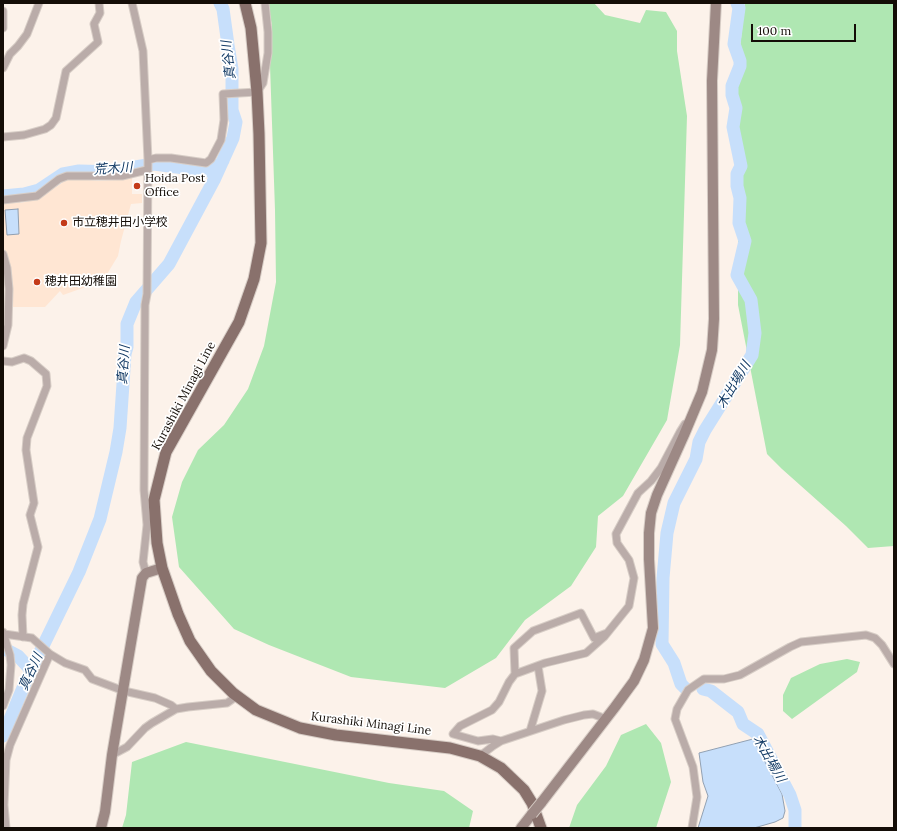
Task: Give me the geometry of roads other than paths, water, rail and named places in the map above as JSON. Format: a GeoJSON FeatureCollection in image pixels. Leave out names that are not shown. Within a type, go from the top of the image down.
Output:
{"type":"FeatureCollection","features":[{"type":"Feature","properties":{"kind":"main road","name":"Kurashiki Minagi Line"},"geometry":{"type":"LineString","coordinates":[[245,3],[251,28],[252,92],[259,134],[261,243],[254,279],[239,322],[166,452],[154,500],[162,568],[178,614],[190,641],[211,671],[237,696],[256,710],[300,728],[336,735],[450,748],[480,756],[500,768],[524,790],[532,803],[541,828]]}},
{"type":"Feature","properties":{"kind":"street"},"geometry":{"type":"LineString","coordinates":[[3,68],[10,54],[27,34],[38,3]]}},
{"type":"Feature","properties":{"kind":"street"},"geometry":{"type":"LineString","coordinates":[[3,137],[24,135],[45,129],[51,125],[56,118],[66,71],[98,42],[94,24],[100,13],[99,3]]}},
{"type":"Feature","properties":{"kind":"street"},"geometry":{"type":"LineString","coordinates":[[132,3],[143,51],[147,165],[144,490],[147,525],[143,562],[146,573]]}},
{"type":"Feature","properties":{"kind":"street"},"geometry":{"type":"LineString","coordinates":[[3,200],[37,196],[59,179],[67,176],[122,176],[147,165],[156,158],[171,158],[206,163],[211,159],[221,140],[224,120],[223,94],[252,92],[263,83],[268,53],[268,32],[265,3]]}},
{"type":"Feature","properties":{"kind":"street"},"geometry":{"type":"LineString","coordinates":[[712,3],[715,15]]}},
{"type":"Feature","properties":{"kind":"street"},"geometry":{"type":"LineString","coordinates":[[521,828],[616,707],[634,681],[644,660],[648,646],[652,628],[649,559],[651,513],[657,495],[702,392],[712,350],[714,319],[712,81],[716,3]]}},
{"type":"Feature","properties":{"kind":"street"},"geometry":{"type":"LineString","coordinates":[[3,11],[3,28]]}},
{"type":"Feature","properties":{"kind":"street"},"geometry":{"type":"LineString","coordinates":[[3,254],[7,268],[6,310],[8,325],[3,346]]}},
{"type":"Feature","properties":{"kind":"street"},"geometry":{"type":"LineString","coordinates":[[3,360],[12,362],[24,358],[31,361],[46,374],[47,386],[27,438],[26,450],[34,502],[30,515],[38,547],[23,604],[23,637]]}},
{"type":"Feature","properties":{"kind":"street"},"geometry":{"type":"LineString","coordinates":[[501,741],[494,739],[478,741],[454,734],[460,726],[492,710],[499,702],[509,682],[515,674],[545,663],[586,653],[604,637],[629,606],[634,578],[629,560],[618,543],[616,534],[638,493],[652,482],[680,432],[693,413]]}},
{"type":"Feature","properties":{"kind":"street"},"geometry":{"type":"LineString","coordinates":[[102,828],[112,754],[124,691],[142,578],[146,573],[162,568]]}},
{"type":"Feature","properties":{"kind":"street"},"geometry":{"type":"LineString","coordinates":[[515,674],[514,648],[533,631],[581,614],[594,638],[608,632]]}},
{"type":"Feature","properties":{"kind":"street"},"geometry":{"type":"LineString","coordinates":[[3,706],[9,690],[11,665],[10,654],[4,633],[32,638],[50,654],[65,663],[86,670],[92,679],[124,691],[155,698],[171,705],[176,709]]}},
{"type":"Feature","properties":{"kind":"street"},"geometry":{"type":"LineString","coordinates":[[692,828],[697,797],[693,767],[675,719],[677,709],[688,690],[704,679],[724,679],[740,675],[801,642],[866,635],[875,638],[882,645],[894,664]]}},
{"type":"Feature","properties":{"kind":"street"},"geometry":{"type":"LineString","coordinates":[[6,828],[4,805],[6,760],[10,745],[50,654]]}},
{"type":"Feature","properties":{"kind":"street"},"geometry":{"type":"LineString","coordinates":[[530,731],[542,691],[538,666]]}},
{"type":"Feature","properties":{"kind":"street"},"geometry":{"type":"LineString","coordinates":[[112,754],[127,747],[145,728],[176,709],[227,703],[237,696]]}},
{"type":"Feature","properties":{"kind":"street"},"geometry":{"type":"LineString","coordinates":[[480,756],[501,741],[584,715],[593,714],[606,719]]}},
{"type":"Feature","properties":{"kind":"water"},"geometry":{"type":"Polygon","coordinates":[[[18,209],[19,234],[7,235],[5,210],[18,209]]]}},
{"type":"Feature","properties":{"kind":"water"},"geometry":{"type":"Polygon","coordinates":[[[753,739],[782,794],[785,811],[783,818],[754,828],[698,828],[708,796],[703,782],[699,753],[753,739]]]}},
{"type":"Feature","properties":{"kind":"waterway","name":"真谷川"},"geometry":{"type":"LineString","coordinates":[[3,736],[25,683],[79,572],[100,519],[116,452],[120,428],[125,354],[127,347],[127,324],[136,302],[169,264],[214,180],[233,138],[236,122],[232,110],[232,69],[223,9],[220,3]]}},
{"type":"Feature","properties":{"kind":"waterway","name":"木出場川"},"geometry":{"type":"LineString","coordinates":[[685,688],[681,684],[674,663],[662,644],[663,578],[667,533],[674,503],[696,459],[699,442],[752,355],[755,333],[751,300],[737,275],[745,241],[739,223],[740,198],[737,186],[737,174],[741,166],[733,127],[736,108],[732,95],[732,86],[740,66],[740,61],[734,44],[739,8],[737,3]]}},
{"type":"Feature","properties":{"kind":"waterway","name":"荒木川"},"geometry":{"type":"LineString","coordinates":[[3,196],[24,194],[39,190],[63,174],[79,171],[118,172],[154,164],[207,171],[223,161]]}},
{"type":"Feature","properties":{"kind":"waterway"},"geometry":{"type":"LineString","coordinates":[[3,648],[18,656],[31,670]]}},
{"type":"Feature","properties":{"kind":"waterway","name":"木出場川"},"geometry":{"type":"LineString","coordinates":[[703,689],[711,691],[738,712],[743,724],[758,734],[790,795],[795,810],[795,828]]}},
{"type":"Feature","properties":{"kind":"place","name":"Hoida Post Office"},"geometry":{"type":"Point","coordinates":[137,186]}},
{"type":"Feature","properties":{"kind":"place","name":"市立穂井田小学校"},"geometry":{"type":"Point","coordinates":[64,223]}},
{"type":"Feature","properties":{"kind":"place","name":"穂井田幼稚園"},"geometry":{"type":"Point","coordinates":[37,282]}}]}
